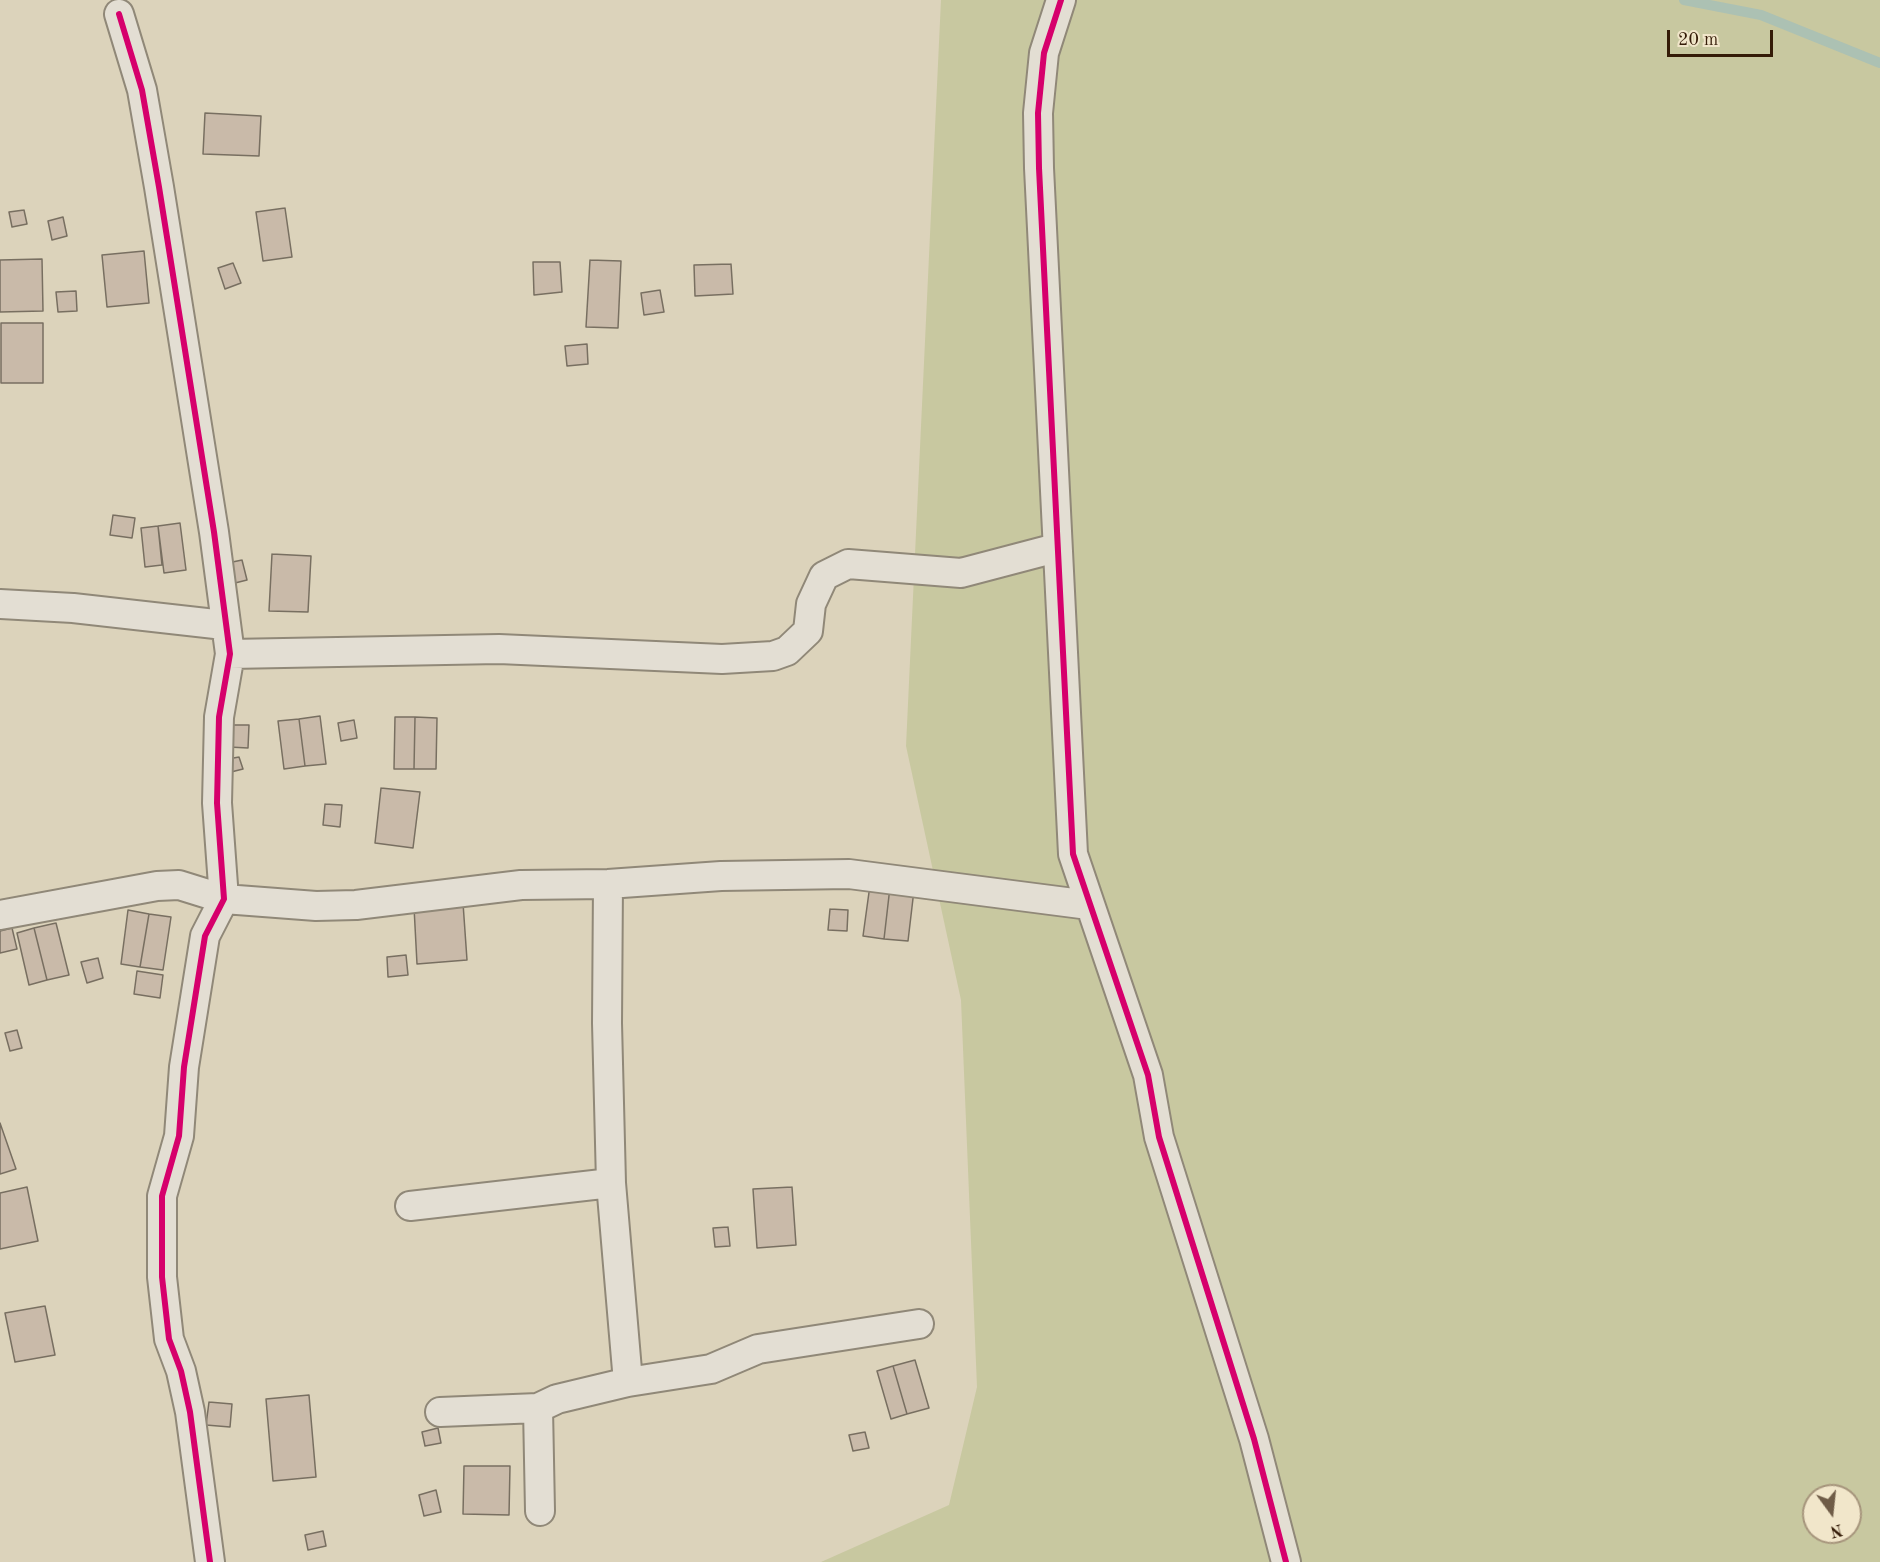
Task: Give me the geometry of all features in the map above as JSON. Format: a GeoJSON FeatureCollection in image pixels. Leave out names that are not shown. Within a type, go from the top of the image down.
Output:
{"type":"FeatureCollection","features":[{"type":"Feature","properties":{"kind":"street"},"geometry":{"type":"LineString","coordinates":[[1061,0],[1044,53],[1038,113],[1043,284],[1073,854],[1148,1075],[1159,1137],[1254,1438],[1286,1562]]}},
{"type":"Feature","properties":{"kind":"street"},"geometry":{"type":"LineString","coordinates":[[120,14],[142,90],[159,187],[214,532],[224,625],[230,654],[219,717],[217,803],[224,899],[205,936],[184,1067],[179,1136],[162,1196],[162,1277],[169,1339],[181,1371],[190,1412],[210,1562]]}},
{"type":"Feature","properties":{"kind":"street"},"geometry":{"type":"LineString","coordinates":[[230,654],[499,649],[722,659],[773,656],[788,651],[808,631],[811,604],[824,576],[848,564],[961,573],[1056,548]]}},
{"type":"Feature","properties":{"kind":"street"},"geometry":{"type":"LineString","coordinates":[[0,604],[73,608],[224,625]]}},
{"type":"Feature","properties":{"kind":"street"},"geometry":{"type":"LineString","coordinates":[[0,915],[157,886],[178,885],[224,899],[316,906],[356,905],[521,885],[608,884],[721,876],[849,874],[1089,905]]}},
{"type":"Feature","properties":{"kind":"street"},"geometry":{"type":"LineString","coordinates":[[608,884],[607,1023],[610,1183],[628,1382]]}},
{"type":"Feature","properties":{"kind":"street"},"geometry":{"type":"LineString","coordinates":[[410,1206],[610,1183]]}},
{"type":"Feature","properties":{"kind":"street"},"geometry":{"type":"LineString","coordinates":[[440,1412],[538,1408],[557,1399],[628,1382],[711,1369],[758,1349],[919,1324]]}},
{"type":"Feature","properties":{"kind":"street"},"geometry":{"type":"LineString","coordinates":[[538,1408],[540,1511]]}},
{"type":"Feature","properties":{"kind":"green space"},"geometry":{"type":"Polygon","coordinates":[[[941,0],[1880,0],[1880,1562],[821,1562],[949,1505],[977,1387],[961,1000],[906,746],[941,0]]]}},
{"type":"Feature","properties":{"kind":"building"},"geometry":{"type":"Polygon","coordinates":[[[205,113],[261,116],[259,156],[203,154],[205,113]]]}},
{"type":"Feature","properties":{"kind":"building"},"geometry":{"type":"Polygon","coordinates":[[[285,208],[292,257],[263,261],[256,212],[285,208]]]}},
{"type":"Feature","properties":{"kind":"building"},"geometry":{"type":"Polygon","coordinates":[[[24,210],[27,224],[12,227],[9,212],[24,210]]]}},
{"type":"Feature","properties":{"kind":"building"},"geometry":{"type":"Polygon","coordinates":[[[63,217],[67,236],[52,240],[48,221],[63,217]]]}},
{"type":"Feature","properties":{"kind":"building"},"geometry":{"type":"Polygon","coordinates":[[[144,251],[149,303],[107,307],[102,255],[144,251]]]}},
{"type":"Feature","properties":{"kind":"building"},"geometry":{"type":"Polygon","coordinates":[[[42,259],[43,311],[0,312],[0,260],[42,259]]]}},
{"type":"Feature","properties":{"kind":"building"},"geometry":{"type":"Polygon","coordinates":[[[590,260],[621,261],[618,328],[586,327],[590,260]]]}},
{"type":"Feature","properties":{"kind":"building"},"geometry":{"type":"Polygon","coordinates":[[[533,262],[560,262],[562,292],[534,295],[533,262]]]}},
{"type":"Feature","properties":{"kind":"building"},"geometry":{"type":"Polygon","coordinates":[[[233,263],[241,283],[225,289],[218,268],[233,263]]]}},
{"type":"Feature","properties":{"kind":"building"},"geometry":{"type":"Polygon","coordinates":[[[731,264],[733,294],[695,296],[694,265],[731,264]]]}},
{"type":"Feature","properties":{"kind":"building"},"geometry":{"type":"Polygon","coordinates":[[[660,290],[664,312],[644,315],[641,293],[660,290]]]}},
{"type":"Feature","properties":{"kind":"building"},"geometry":{"type":"Polygon","coordinates":[[[76,291],[77,311],[58,312],[56,292],[76,291]]]}},
{"type":"Feature","properties":{"kind":"building"},"geometry":{"type":"Polygon","coordinates":[[[1,323],[43,323],[43,383],[1,383],[1,323]]]}},
{"type":"Feature","properties":{"kind":"building"},"geometry":{"type":"Polygon","coordinates":[[[587,344],[588,364],[567,366],[565,346],[587,344]]]}},
{"type":"Feature","properties":{"kind":"building"},"geometry":{"type":"Polygon","coordinates":[[[113,515],[135,518],[132,538],[110,535],[113,515]]]}},
{"type":"Feature","properties":{"kind":"building"},"geometry":{"type":"Polygon","coordinates":[[[180,523],[186,570],[164,573],[158,526],[180,523]]]}},
{"type":"Feature","properties":{"kind":"building"},"geometry":{"type":"Polygon","coordinates":[[[158,526],[162,565],[145,567],[141,528],[158,526]]]}},
{"type":"Feature","properties":{"kind":"building"},"geometry":{"type":"Polygon","coordinates":[[[272,554],[311,556],[308,612],[269,611],[272,554]]]}},
{"type":"Feature","properties":{"kind":"building"},"geometry":{"type":"Polygon","coordinates":[[[242,560],[247,580],[227,585],[223,564],[242,560]]]}},
{"type":"Feature","properties":{"kind":"building"},"geometry":{"type":"Polygon","coordinates":[[[320,716],[326,764],[305,766],[299,719],[320,716]]]}},
{"type":"Feature","properties":{"kind":"building"},"geometry":{"type":"Polygon","coordinates":[[[395,717],[415,717],[414,769],[394,769],[395,717]]]}},
{"type":"Feature","properties":{"kind":"building"},"geometry":{"type":"Polygon","coordinates":[[[415,717],[437,718],[436,769],[414,769],[415,717]]]}},
{"type":"Feature","properties":{"kind":"building"},"geometry":{"type":"Polygon","coordinates":[[[299,719],[305,766],[284,769],[278,721],[299,719]]]}},
{"type":"Feature","properties":{"kind":"building"},"geometry":{"type":"Polygon","coordinates":[[[354,720],[357,738],[341,741],[338,723],[354,720]]]}},
{"type":"Feature","properties":{"kind":"building"},"geometry":{"type":"Polygon","coordinates":[[[230,725],[249,725],[248,748],[229,747],[230,725]]]}},
{"type":"Feature","properties":{"kind":"building"},"geometry":{"type":"Polygon","coordinates":[[[239,757],[243,769],[231,772],[228,759],[239,757]]]}},
{"type":"Feature","properties":{"kind":"building"},"geometry":{"type":"Polygon","coordinates":[[[381,788],[420,792],[413,848],[375,843],[381,788]]]}},
{"type":"Feature","properties":{"kind":"building"},"geometry":{"type":"Polygon","coordinates":[[[325,804],[342,805],[340,827],[323,825],[325,804]]]}},
{"type":"Feature","properties":{"kind":"building"},"geometry":{"type":"Polygon","coordinates":[[[870,885],[890,887],[884,939],[863,936],[870,885]]]}},
{"type":"Feature","properties":{"kind":"building"},"geometry":{"type":"Polygon","coordinates":[[[890,887],[914,890],[908,941],[884,939],[890,887]]]}},
{"type":"Feature","properties":{"kind":"building"},"geometry":{"type":"Polygon","coordinates":[[[463,903],[467,960],[417,964],[414,907],[463,903]]]}},
{"type":"Feature","properties":{"kind":"building"},"geometry":{"type":"Polygon","coordinates":[[[830,909],[848,910],[847,931],[828,930],[830,909]]]}},
{"type":"Feature","properties":{"kind":"building"},"geometry":{"type":"Polygon","coordinates":[[[128,910],[149,914],[140,967],[121,964],[128,910]]]}},
{"type":"Feature","properties":{"kind":"building"},"geometry":{"type":"Polygon","coordinates":[[[149,914],[171,917],[163,970],[140,967],[149,914]]]}},
{"type":"Feature","properties":{"kind":"building"},"geometry":{"type":"Polygon","coordinates":[[[56,923],[69,975],[47,980],[34,928],[56,923]]]}},
{"type":"Feature","properties":{"kind":"building"},"geometry":{"type":"Polygon","coordinates":[[[12,928],[17,949],[0,953],[0,931],[12,928]]]}},
{"type":"Feature","properties":{"kind":"building"},"geometry":{"type":"Polygon","coordinates":[[[34,928],[47,980],[29,985],[17,933],[34,928]]]}},
{"type":"Feature","properties":{"kind":"building"},"geometry":{"type":"Polygon","coordinates":[[[406,955],[408,975],[388,977],[387,957],[406,955]]]}},
{"type":"Feature","properties":{"kind":"building"},"geometry":{"type":"Polygon","coordinates":[[[98,958],[103,978],[87,983],[81,962],[98,958]]]}},
{"type":"Feature","properties":{"kind":"building"},"geometry":{"type":"Polygon","coordinates":[[[137,971],[163,975],[160,998],[134,994],[137,971]]]}},
{"type":"Feature","properties":{"kind":"building"},"geometry":{"type":"Polygon","coordinates":[[[17,1030],[22,1048],[10,1051],[5,1033],[17,1030]]]}},
{"type":"Feature","properties":{"kind":"building"},"geometry":{"type":"Polygon","coordinates":[[[0,1123],[16,1169],[0,1174],[0,1123]]]}},
{"type":"Feature","properties":{"kind":"building"},"geometry":{"type":"Polygon","coordinates":[[[27,1187],[38,1241],[0,1249],[0,1193],[27,1187]]]}},
{"type":"Feature","properties":{"kind":"building"},"geometry":{"type":"Polygon","coordinates":[[[792,1187],[796,1245],[757,1248],[753,1189],[792,1187]]]}},
{"type":"Feature","properties":{"kind":"building"},"geometry":{"type":"Polygon","coordinates":[[[728,1227],[730,1246],[715,1247],[713,1228],[728,1227]]]}},
{"type":"Feature","properties":{"kind":"building"},"geometry":{"type":"Polygon","coordinates":[[[45,1306],[55,1355],[15,1362],[5,1313],[45,1306]]]}},
{"type":"Feature","properties":{"kind":"building"},"geometry":{"type":"Polygon","coordinates":[[[915,1360],[929,1408],[907,1414],[893,1366],[915,1360]]]}},
{"type":"Feature","properties":{"kind":"building"},"geometry":{"type":"Polygon","coordinates":[[[893,1366],[907,1414],[891,1419],[877,1371],[893,1366]]]}},
{"type":"Feature","properties":{"kind":"building"},"geometry":{"type":"Polygon","coordinates":[[[309,1395],[316,1477],[273,1481],[266,1399],[309,1395]]]}},
{"type":"Feature","properties":{"kind":"building"},"geometry":{"type":"Polygon","coordinates":[[[209,1402],[232,1404],[230,1427],[206,1425],[209,1402]]]}},
{"type":"Feature","properties":{"kind":"building"},"geometry":{"type":"Polygon","coordinates":[[[438,1428],[441,1443],[425,1446],[422,1432],[438,1428]]]}},
{"type":"Feature","properties":{"kind":"building"},"geometry":{"type":"Polygon","coordinates":[[[865,1432],[869,1448],[853,1451],[849,1435],[865,1432]]]}},
{"type":"Feature","properties":{"kind":"building"},"geometry":{"type":"Polygon","coordinates":[[[464,1466],[510,1466],[509,1515],[463,1514],[464,1466]]]}},
{"type":"Feature","properties":{"kind":"building"},"geometry":{"type":"Polygon","coordinates":[[[436,1490],[441,1512],[424,1516],[419,1495],[436,1490]]]}},
{"type":"Feature","properties":{"kind":"building"},"geometry":{"type":"Polygon","coordinates":[[[323,1531],[326,1546],[308,1550],[305,1535],[323,1531]]]}},
{"type":"Feature","properties":{"kind":"waterway"},"geometry":{"type":"LineString","coordinates":[[1684,0],[1761,15],[1880,63]]}},
{"type":"Feature","properties":{"kind":"cycle path"},"geometry":{"type":"LineString","coordinates":[[1061,0],[1044,53],[1038,113],[1073,854],[1148,1075],[1159,1137],[1254,1439],[1286,1562]]}},
{"type":"Feature","properties":{"kind":"cycle path"},"geometry":{"type":"LineString","coordinates":[[119,14],[142,90],[159,187],[214,532],[230,654],[219,717],[217,803],[224,899],[205,936],[184,1067],[179,1136],[162,1196],[162,1277],[169,1339],[181,1371],[190,1412],[210,1562]]}}]}
